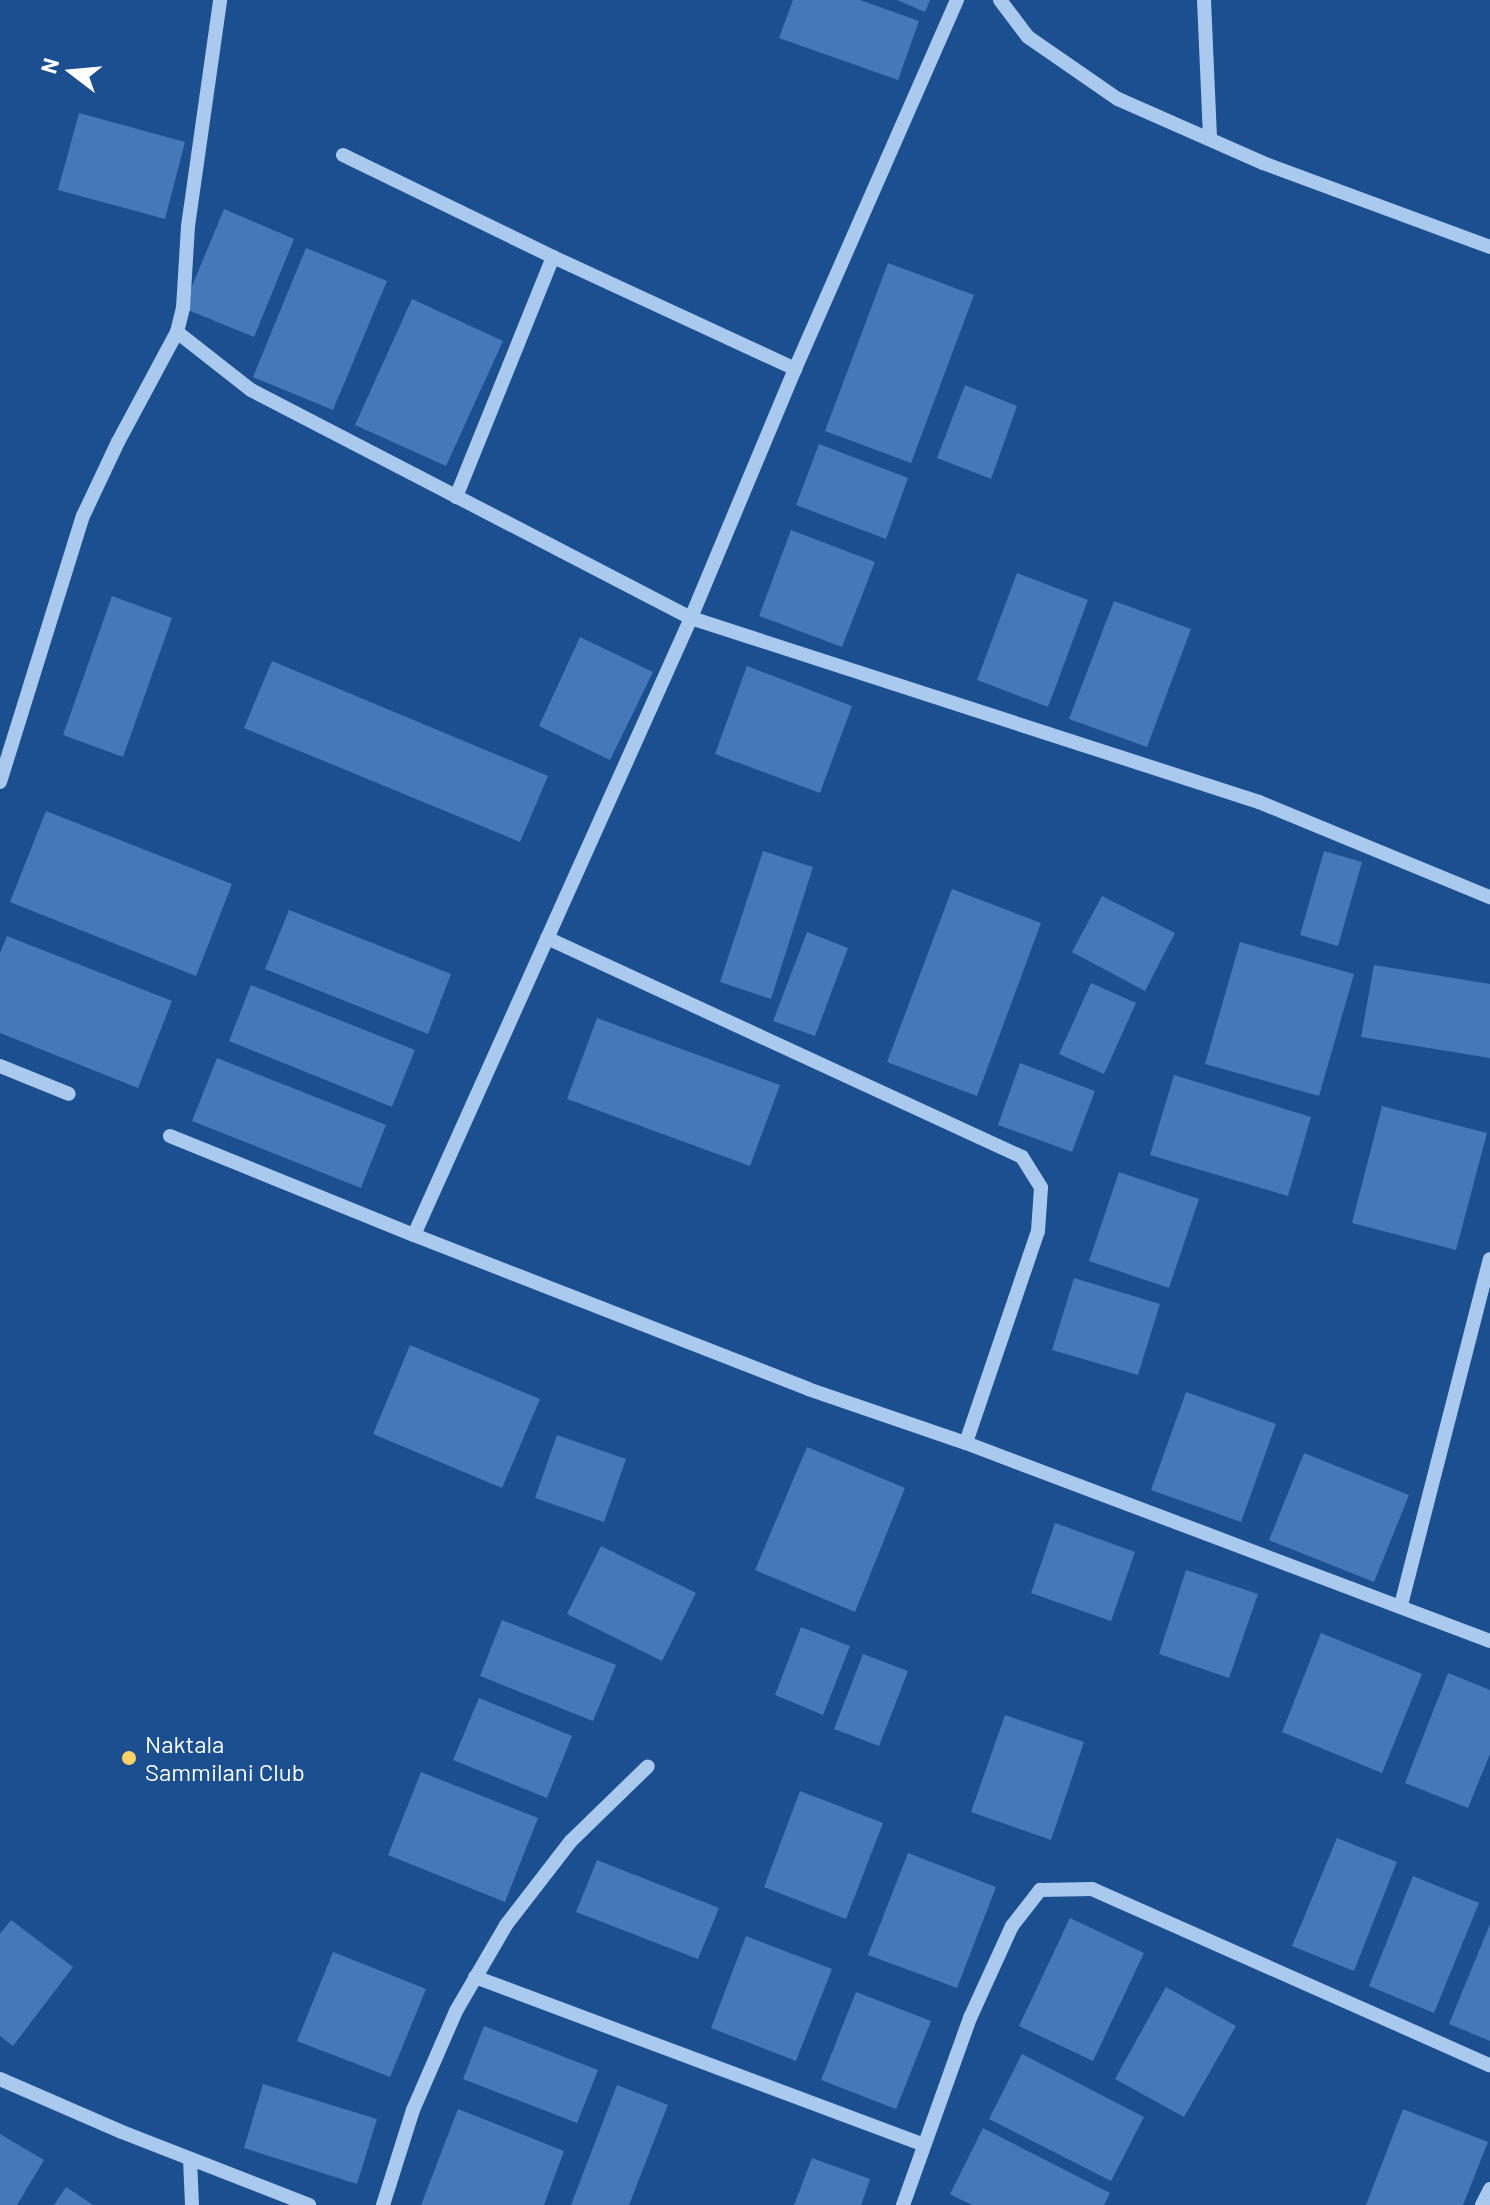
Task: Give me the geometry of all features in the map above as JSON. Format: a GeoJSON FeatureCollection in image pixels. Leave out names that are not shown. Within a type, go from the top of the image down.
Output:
{"type":"FeatureCollection","features":[{"type":"Feature","properties":{"kind":"street"},"geometry":{"type":"LineString","coordinates":[[0,782],[83,516],[118,442],[177,332],[183,308],[188,226],[220,0]]}},
{"type":"Feature","properties":{"kind":"street"},"geometry":{"type":"LineString","coordinates":[[414,1235],[691,618],[795,369],[957,0]]}},
{"type":"Feature","properties":{"kind":"street"},"geometry":{"type":"LineString","coordinates":[[1000,0],[1028,37],[1118,99],[1263,163],[1490,247]]}},
{"type":"Feature","properties":{"kind":"street"},"geometry":{"type":"LineString","coordinates":[[1204,0],[1210,139]]}},
{"type":"Feature","properties":{"kind":"street"},"geometry":{"type":"LineString","coordinates":[[343,155],[795,369]]}},
{"type":"Feature","properties":{"kind":"street"},"geometry":{"type":"LineString","coordinates":[[456,497],[553,257]]}},
{"type":"Feature","properties":{"kind":"street"},"geometry":{"type":"LineString","coordinates":[[177,332],[251,390],[691,618],[1259,802],[1490,897]]}},
{"type":"Feature","properties":{"kind":"street"},"geometry":{"type":"LineString","coordinates":[[547,938],[1022,1157],[1041,1188],[1038,1231],[966,1443]]}},
{"type":"Feature","properties":{"kind":"street"},"geometry":{"type":"LineString","coordinates":[[0,1066],[69,1094]]}},
{"type":"Feature","properties":{"kind":"street"},"geometry":{"type":"LineString","coordinates":[[170,1136],[808,1389],[966,1443],[1490,1641]]}},
{"type":"Feature","properties":{"kind":"street"},"geometry":{"type":"LineString","coordinates":[[1401,1605],[1486,1294],[1490,1259]]}},
{"type":"Feature","properties":{"kind":"street"},"geometry":{"type":"LineString","coordinates":[[383,2205],[413,2110],[456,2011],[506,1925],[571,1841],[648,1766]]}},
{"type":"Feature","properties":{"kind":"street"},"geometry":{"type":"LineString","coordinates":[[903,2205],[976,2005],[1012,1926],[1040,1890],[1092,1889],[1490,2065]]}},
{"type":"Feature","properties":{"kind":"street"},"geometry":{"type":"LineString","coordinates":[[475,1977],[924,2145]]}},
{"type":"Feature","properties":{"kind":"street"},"geometry":{"type":"LineString","coordinates":[[0,2079],[309,2205]]}},
{"type":"Feature","properties":{"kind":"street"},"geometry":{"type":"LineString","coordinates":[[190,2159],[192,2205]]}},
{"type":"Feature","properties":{"kind":"street"},"geometry":{"type":"LineString","coordinates":[[1482,2205],[1490,2189]]}},
{"type":"Feature","properties":{"kind":"building"},"geometry":{"type":"Polygon","coordinates":[[[793,0],[860,0],[919,21],[898,80],[779,38],[793,0]]]}},
{"type":"Feature","properties":{"kind":"building"},"geometry":{"type":"Polygon","coordinates":[[[897,0],[930,0],[925,12],[897,0]]]}},
{"type":"Feature","properties":{"kind":"building"},"geometry":{"type":"Polygon","coordinates":[[[79,113],[185,142],[165,219],[58,190],[79,113]]]}},
{"type":"Feature","properties":{"kind":"building"},"geometry":{"type":"Polygon","coordinates":[[[224,209],[294,239],[254,337],[183,308],[224,209]]]}},
{"type":"Feature","properties":{"kind":"building"},"geometry":{"type":"Polygon","coordinates":[[[306,248],[387,281],[333,410],[253,377],[306,248]]]}},
{"type":"Feature","properties":{"kind":"building"},"geometry":{"type":"Polygon","coordinates":[[[888,263],[974,295],[911,463],[825,431],[888,263]]]}},
{"type":"Feature","properties":{"kind":"building"},"geometry":{"type":"Polygon","coordinates":[[[412,299],[503,341],[446,466],[355,425],[412,299]]]}},
{"type":"Feature","properties":{"kind":"building"},"geometry":{"type":"Polygon","coordinates":[[[965,385],[1017,406],[991,479],[937,458],[965,385]]]}},
{"type":"Feature","properties":{"kind":"building"},"geometry":{"type":"Polygon","coordinates":[[[819,444],[908,478],[886,539],[796,505],[819,444]]]}},
{"type":"Feature","properties":{"kind":"building"},"geometry":{"type":"Polygon","coordinates":[[[791,530],[875,562],[842,647],[759,616],[791,530]]]}},
{"type":"Feature","properties":{"kind":"building"},"geometry":{"type":"Polygon","coordinates":[[[1017,573],[1088,600],[1048,707],[977,680],[1017,573]]]}},
{"type":"Feature","properties":{"kind":"building"},"geometry":{"type":"Polygon","coordinates":[[[112,596],[172,618],[123,757],[63,735],[112,596]]]}},
{"type":"Feature","properties":{"kind":"building"},"geometry":{"type":"Polygon","coordinates":[[[1114,601],[1191,629],[1147,747],[1069,719],[1114,601]]]}},
{"type":"Feature","properties":{"kind":"building"},"geometry":{"type":"Polygon","coordinates":[[[580,637],[653,672],[610,760],[539,726],[580,637]]]}},
{"type":"Feature","properties":{"kind":"building"},"geometry":{"type":"Polygon","coordinates":[[[272,661],[548,776],[520,842],[244,728],[272,661]]]}},
{"type":"Feature","properties":{"kind":"building"},"geometry":{"type":"Polygon","coordinates":[[[747,666],[852,706],[820,793],[715,754],[747,666]]]}},
{"type":"Feature","properties":{"kind":"building"},"geometry":{"type":"Polygon","coordinates":[[[46,811],[232,884],[196,976],[10,902],[46,811]]]}},
{"type":"Feature","properties":{"kind":"building"},"geometry":{"type":"Polygon","coordinates":[[[763,851],[813,867],[771,999],[720,982],[763,851]]]}},
{"type":"Feature","properties":{"kind":"building"},"geometry":{"type":"Polygon","coordinates":[[[1324,851],[1362,862],[1338,946],[1300,935],[1324,851]]]}},
{"type":"Feature","properties":{"kind":"building"},"geometry":{"type":"Polygon","coordinates":[[[952,889],[1041,923],[977,1096],[887,1062],[952,889]]]}},
{"type":"Feature","properties":{"kind":"building"},"geometry":{"type":"Polygon","coordinates":[[[1102,896],[1175,933],[1145,991],[1072,952],[1102,896]]]}},
{"type":"Feature","properties":{"kind":"building"},"geometry":{"type":"Polygon","coordinates":[[[289,910],[451,974],[428,1034],[265,969],[289,910]]]}},
{"type":"Feature","properties":{"kind":"building"},"geometry":{"type":"Polygon","coordinates":[[[807,932],[848,948],[815,1036],[773,1021],[807,932]]]}},
{"type":"Feature","properties":{"kind":"building"},"geometry":{"type":"Polygon","coordinates":[[[7,936],[172,1001],[138,1088],[0,1033],[0,953],[7,936]]]}},
{"type":"Feature","properties":{"kind":"building"},"geometry":{"type":"Polygon","coordinates":[[[1240,942],[1354,974],[1319,1096],[1205,1064],[1240,942]]]}},
{"type":"Feature","properties":{"kind":"building"},"geometry":{"type":"Polygon","coordinates":[[[1374,965],[1490,984],[1490,1058],[1361,1037],[1374,965]]]}},
{"type":"Feature","properties":{"kind":"building"},"geometry":{"type":"Polygon","coordinates":[[[1091,983],[1136,1003],[1104,1074],[1059,1054],[1091,983]]]}},
{"type":"Feature","properties":{"kind":"building"},"geometry":{"type":"Polygon","coordinates":[[[251,985],[415,1050],[392,1107],[229,1041],[251,985]]]}},
{"type":"Feature","properties":{"kind":"building"},"geometry":{"type":"Polygon","coordinates":[[[597,1018],[780,1085],[750,1166],[567,1099],[597,1018]]]}},
{"type":"Feature","properties":{"kind":"building"},"geometry":{"type":"Polygon","coordinates":[[[217,1058],[386,1125],[361,1188],[192,1121],[217,1058]]]}},
{"type":"Feature","properties":{"kind":"building"},"geometry":{"type":"Polygon","coordinates":[[[1020,1063],[1095,1091],[1072,1152],[998,1125],[1020,1063]]]}},
{"type":"Feature","properties":{"kind":"building"},"geometry":{"type":"Polygon","coordinates":[[[1174,1075],[1311,1117],[1288,1196],[1150,1155],[1174,1075]]]}},
{"type":"Feature","properties":{"kind":"building"},"geometry":{"type":"Polygon","coordinates":[[[1382,1106],[1487,1133],[1456,1250],[1352,1223],[1382,1106]]]}},
{"type":"Feature","properties":{"kind":"building"},"geometry":{"type":"Polygon","coordinates":[[[1119,1172],[1199,1199],[1169,1288],[1089,1261],[1119,1172]]]}},
{"type":"Feature","properties":{"kind":"building"},"geometry":{"type":"Polygon","coordinates":[[[1074,1278],[1160,1304],[1138,1375],[1052,1350],[1074,1278]]]}},
{"type":"Feature","properties":{"kind":"building"},"geometry":{"type":"Polygon","coordinates":[[[410,1345],[540,1399],[502,1488],[373,1434],[410,1345]]]}},
{"type":"Feature","properties":{"kind":"building"},"geometry":{"type":"Polygon","coordinates":[[[1186,1392],[1276,1424],[1241,1522],[1151,1490],[1186,1392]]]}},
{"type":"Feature","properties":{"kind":"building"},"geometry":{"type":"Polygon","coordinates":[[[557,1435],[626,1459],[604,1522],[535,1498],[557,1435]]]}},
{"type":"Feature","properties":{"kind":"building"},"geometry":{"type":"Polygon","coordinates":[[[807,1447],[905,1488],[855,1612],[755,1570],[807,1447]]]}},
{"type":"Feature","properties":{"kind":"building"},"geometry":{"type":"Polygon","coordinates":[[[1304,1453],[1409,1495],[1374,1582],[1269,1540],[1304,1453]]]}},
{"type":"Feature","properties":{"kind":"building"},"geometry":{"type":"Polygon","coordinates":[[[1055,1523],[1135,1552],[1111,1621],[1031,1593],[1055,1523]]]}},
{"type":"Feature","properties":{"kind":"building"},"geometry":{"type":"Polygon","coordinates":[[[601,1546],[696,1593],[662,1661],[567,1614],[601,1546]]]}},
{"type":"Feature","properties":{"kind":"building"},"geometry":{"type":"Polygon","coordinates":[[[1186,1570],[1258,1594],[1229,1678],[1159,1654],[1186,1570]]]}},
{"type":"Feature","properties":{"kind":"building"},"geometry":{"type":"Polygon","coordinates":[[[502,1620],[616,1665],[593,1721],[480,1676],[502,1620]]]}},
{"type":"Feature","properties":{"kind":"building"},"geometry":{"type":"Polygon","coordinates":[[[801,1627],[850,1646],[823,1715],[775,1695],[801,1627]]]}},
{"type":"Feature","properties":{"kind":"building"},"geometry":{"type":"Polygon","coordinates":[[[1321,1633],[1422,1674],[1382,1773],[1282,1732],[1321,1633]]]}},
{"type":"Feature","properties":{"kind":"building"},"geometry":{"type":"Polygon","coordinates":[[[863,1654],[908,1671],[879,1746],[834,1729],[863,1654]]]}},
{"type":"Feature","properties":{"kind":"building"},"geometry":{"type":"Polygon","coordinates":[[[1448,1673],[1490,1690],[1490,1754],[1468,1808],[1405,1783],[1448,1673]]]}},
{"type":"Feature","properties":{"kind":"building"},"geometry":{"type":"Polygon","coordinates":[[[479,1698],[572,1736],[547,1798],[453,1760],[479,1698]]]}},
{"type":"Feature","properties":{"kind":"building"},"geometry":{"type":"Polygon","coordinates":[[[1005,1715],[1084,1742],[1051,1840],[971,1812],[1005,1715]]]}},
{"type":"Feature","properties":{"kind":"building"},"geometry":{"type":"Polygon","coordinates":[[[421,1772],[538,1818],[505,1902],[388,1855],[421,1772]]]}},
{"type":"Feature","properties":{"kind":"building"},"geometry":{"type":"Polygon","coordinates":[[[800,1791],[883,1823],[846,1919],[764,1887],[800,1791]]]}},
{"type":"Feature","properties":{"kind":"building"},"geometry":{"type":"Polygon","coordinates":[[[1337,1838],[1397,1862],[1354,1971],[1292,1946],[1337,1838]]]}},
{"type":"Feature","properties":{"kind":"building"},"geometry":{"type":"Polygon","coordinates":[[[908,1853],[996,1887],[957,1988],[868,1955],[908,1853]]]}},
{"type":"Feature","properties":{"kind":"building"},"geometry":{"type":"Polygon","coordinates":[[[597,1860],[719,1908],[698,1959],[576,1912],[597,1860]]]}},
{"type":"Feature","properties":{"kind":"building"},"geometry":{"type":"Polygon","coordinates":[[[1413,1876],[1479,1903],[1434,2013],[1369,1986],[1413,1876]]]}},
{"type":"Feature","properties":{"kind":"building"},"geometry":{"type":"Polygon","coordinates":[[[1070,1918],[1144,1953],[1093,2061],[1019,2026],[1070,1918]]]}},
{"type":"Feature","properties":{"kind":"building"},"geometry":{"type":"Polygon","coordinates":[[[11,1920],[73,1967],[13,2046],[0,2036],[0,1934],[11,1920]]]}},
{"type":"Feature","properties":{"kind":"building"},"geometry":{"type":"Polygon","coordinates":[[[1490,1924],[1490,2041],[1449,2024],[1490,1924]]]}},
{"type":"Feature","properties":{"kind":"building"},"geometry":{"type":"Polygon","coordinates":[[[746,1936],[832,1969],[796,2061],[711,2028],[746,1936]]]}},
{"type":"Feature","properties":{"kind":"building"},"geometry":{"type":"Polygon","coordinates":[[[333,1952],[426,1989],[390,2077],[297,2041],[333,1952]]]}},
{"type":"Feature","properties":{"kind":"building"},"geometry":{"type":"Polygon","coordinates":[[[1166,1987],[1236,2026],[1184,2117],[1115,2079],[1166,1987]]]}},
{"type":"Feature","properties":{"kind":"building"},"geometry":{"type":"Polygon","coordinates":[[[856,1992],[931,2021],[896,2109],[821,2080],[856,1992]]]}},
{"type":"Feature","properties":{"kind":"building"},"geometry":{"type":"Polygon","coordinates":[[[484,2026],[598,2070],[577,2123],[463,2079],[484,2026]]]}},
{"type":"Feature","properties":{"kind":"building"},"geometry":{"type":"Polygon","coordinates":[[[1022,2054],[1144,2117],[1111,2181],[989,2119],[1022,2054]]]}},
{"type":"Feature","properties":{"kind":"building"},"geometry":{"type":"Polygon","coordinates":[[[263,2084],[377,2119],[357,2184],[244,2148],[263,2084]]]}},
{"type":"Feature","properties":{"kind":"building"},"geometry":{"type":"Polygon","coordinates":[[[617,2085],[668,2105],[629,2205],[571,2205],[617,2085]]]}},
{"type":"Feature","properties":{"kind":"building"},"geometry":{"type":"Polygon","coordinates":[[[458,2109],[564,2151],[544,2205],[421,2205],[458,2109]]]}},
{"type":"Feature","properties":{"kind":"building"},"geometry":{"type":"Polygon","coordinates":[[[1403,2109],[1488,2142],[1463,2205],[1366,2205],[1403,2109]]]}},
{"type":"Feature","properties":{"kind":"building"},"geometry":{"type":"Polygon","coordinates":[[[983,2128],[1110,2193],[1104,2205],[972,2205],[950,2194],[983,2128]]]}},
{"type":"Feature","properties":{"kind":"building"},"geometry":{"type":"Polygon","coordinates":[[[0,2134],[44,2160],[17,2205],[0,2205],[0,2134]]]}},
{"type":"Feature","properties":{"kind":"building"},"geometry":{"type":"Polygon","coordinates":[[[812,2158],[870,2179],[861,2205],[794,2205],[812,2158]]]}},
{"type":"Feature","properties":{"kind":"building"},"geometry":{"type":"Polygon","coordinates":[[[66,2187],[93,2205],[54,2205],[66,2187]]]}},
{"type":"Feature","properties":{"kind":"place","name":"Naktala Sammilani Club"},"geometry":{"type":"Point","coordinates":[129,1758]}}]}
